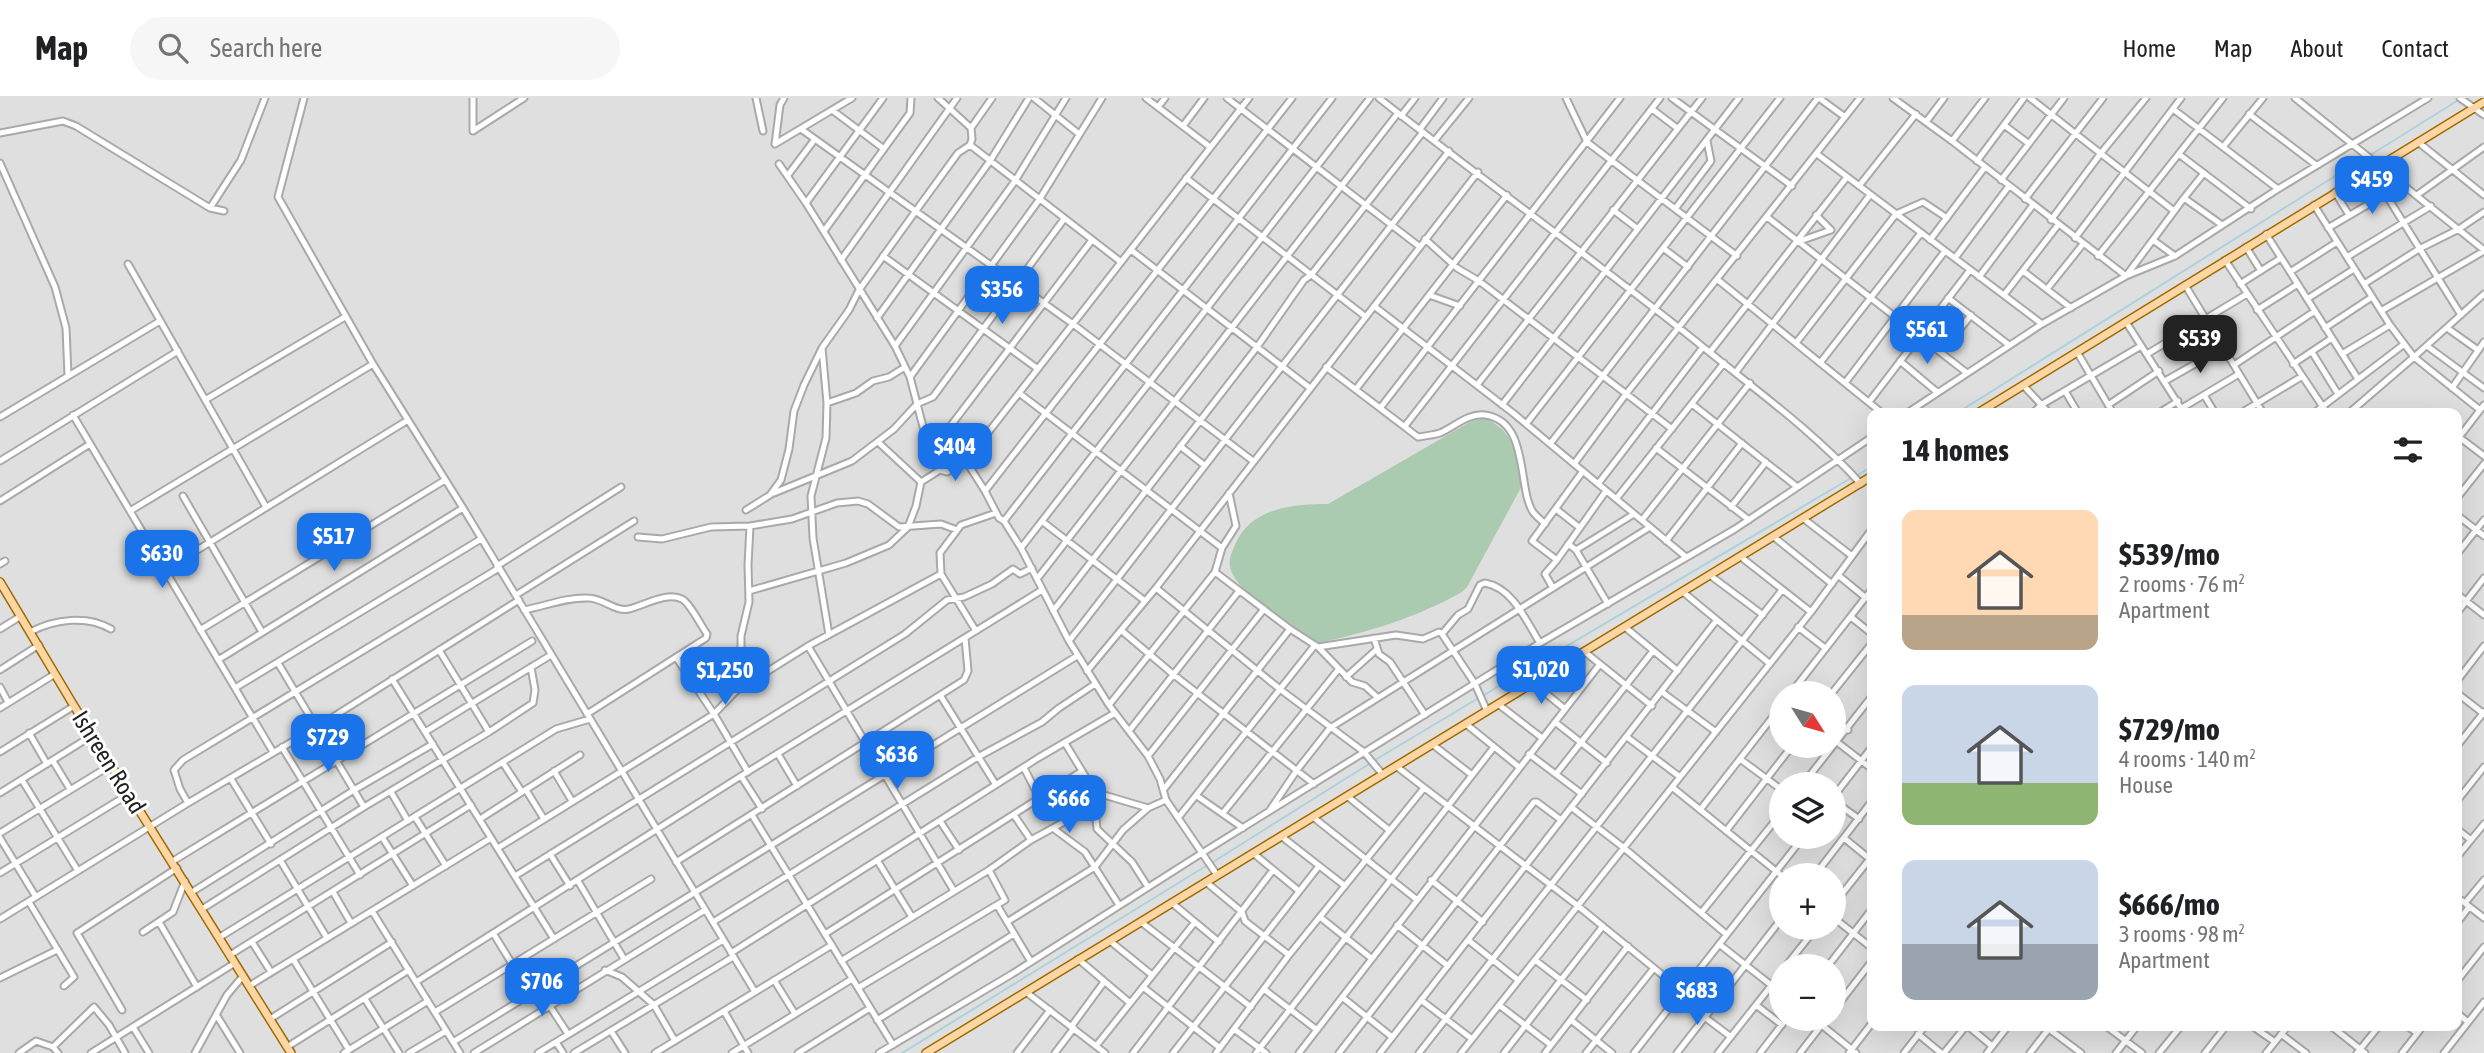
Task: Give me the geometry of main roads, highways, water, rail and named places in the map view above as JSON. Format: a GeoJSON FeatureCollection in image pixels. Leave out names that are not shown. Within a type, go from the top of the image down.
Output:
{"type":"FeatureCollection","features":[{"type":"Feature","properties":{"kind":"main road"},"geometry":{"type":"LineString","coordinates":[[1989,408],[2266,234],[2484,102]]}},
{"type":"Feature","properties":{"kind":"main road"},"geometry":{"type":"LineString","coordinates":[[929,1052],[1867,480]]}},
{"type":"Feature","properties":{"kind":"main road","name":"Ishreen Road"},"geometry":{"type":"LineString","coordinates":[[1,584],[289,1050]]}},
{"type":"Feature","properties":{"kind":"waterway"},"geometry":{"type":"LineString","coordinates":[[2372,154],[2457,101]]}},
{"type":"Feature","properties":{"kind":"waterway"},"geometry":{"type":"LineString","coordinates":[[1965,408],[2364,158]]}},
{"type":"Feature","properties":{"kind":"waterway"},"geometry":{"type":"LineString","coordinates":[[1858,475],[1867,469]]}},
{"type":"Feature","properties":{"kind":"waterway"},"geometry":{"type":"LineString","coordinates":[[1484,695],[1851,478]]}},
{"type":"Feature","properties":{"kind":"waterway"},"geometry":{"type":"LineString","coordinates":[[1375,760],[1477,699]]}},
{"type":"Feature","properties":{"kind":"waterway"},"geometry":{"type":"LineString","coordinates":[[1213,862],[1369,764]]}},
{"type":"Feature","properties":{"kind":"waterway"},"geometry":{"type":"LineString","coordinates":[[902,1053],[1206,866]]}}]}
